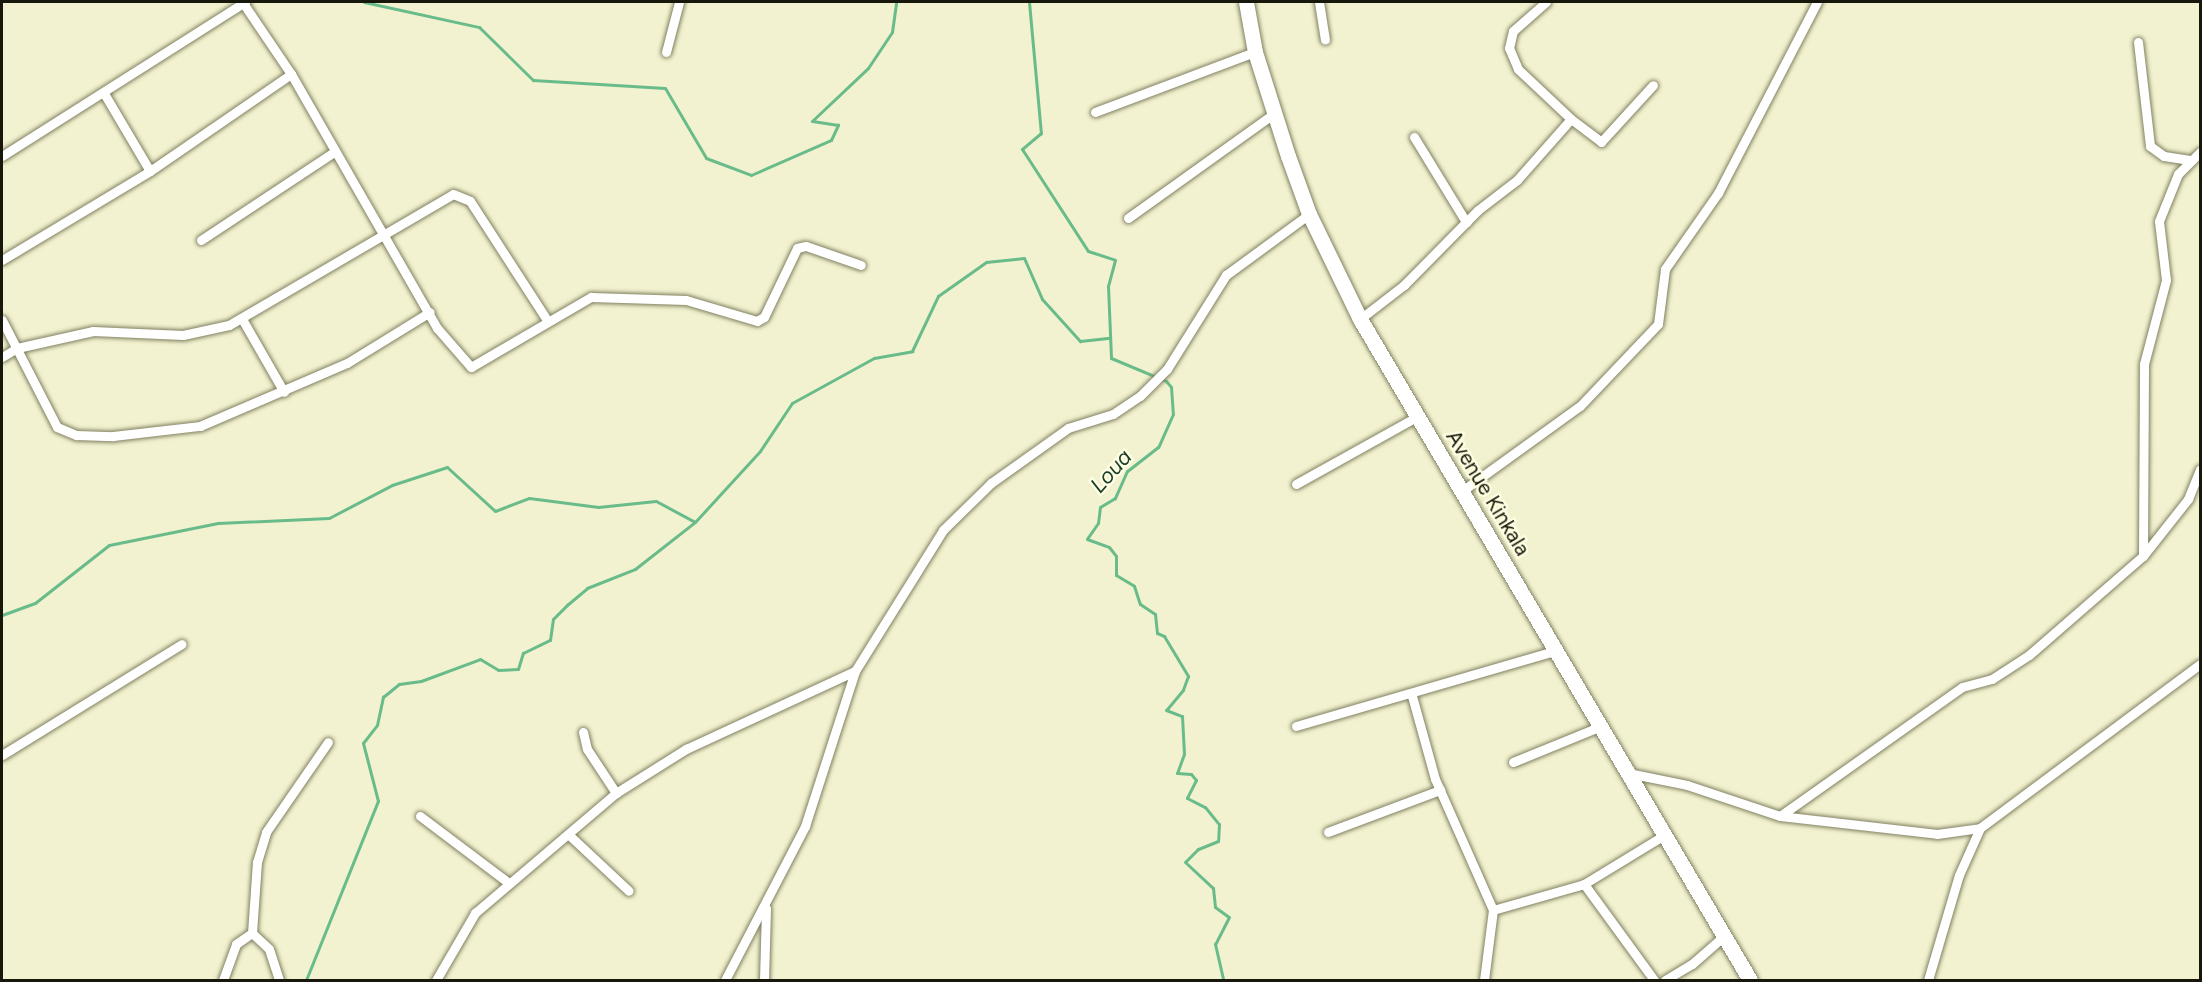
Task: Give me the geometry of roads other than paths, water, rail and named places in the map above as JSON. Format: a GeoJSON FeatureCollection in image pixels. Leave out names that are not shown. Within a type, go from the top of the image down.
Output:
{"type":"FeatureCollection","features":[{"type":"Feature","properties":{"kind":"main road","name":"Avenue Kinkala"},"geometry":{"type":"LineString","coordinates":[[1246,2],[1255,52],[1273,114],[1309,214],[1360,319],[1558,650],[1627,773],[1666,834],[1750,981]]}},
{"type":"Feature","properties":{"kind":"street"},"geometry":{"type":"LineString","coordinates":[[2,156],[105,94],[244,2],[291,74],[334,152],[385,234],[447,342],[471,367],[547,320],[603,295],[638,301],[686,300],[757,321],[764,317],[797,248],[806,246],[861,266]]}},
{"type":"Feature","properties":{"kind":"street"},"geometry":{"type":"LineString","coordinates":[[666,52],[679,2]]}},
{"type":"Feature","properties":{"kind":"street"},"geometry":{"type":"LineString","coordinates":[[1319,2],[1325,40]]}},
{"type":"Feature","properties":{"kind":"street"},"geometry":{"type":"LineString","coordinates":[[1546,2],[1513,32],[1509,48],[1518,69],[1571,119],[1601,142],[1653,85]]}},
{"type":"Feature","properties":{"kind":"street"},"geometry":{"type":"LineString","coordinates":[[1462,491],[1580,406],[1658,324],[1665,269],[1718,192],[1817,2]]}},
{"type":"Feature","properties":{"kind":"street"},"geometry":{"type":"LineString","coordinates":[[2138,42],[2150,146],[2164,156],[2190,160]]}},
{"type":"Feature","properties":{"kind":"street"},"geometry":{"type":"LineString","coordinates":[[1095,112],[1255,52]]}},
{"type":"Feature","properties":{"kind":"street"},"geometry":{"type":"LineString","coordinates":[[2,260],[150,171],[291,74]]}},
{"type":"Feature","properties":{"kind":"street"},"geometry":{"type":"LineString","coordinates":[[105,94],[150,171]]}},
{"type":"Feature","properties":{"kind":"street"},"geometry":{"type":"LineString","coordinates":[[1128,218],[1273,114]]}},
{"type":"Feature","properties":{"kind":"street"},"geometry":{"type":"LineString","coordinates":[[1360,319],[1404,285],[1466,222],[1517,180],[1571,119]]}},
{"type":"Feature","properties":{"kind":"street"},"geometry":{"type":"LineString","coordinates":[[1414,137],[1466,222]]}},
{"type":"Feature","properties":{"kind":"street"},"geometry":{"type":"LineString","coordinates":[[201,240],[334,152]]}},
{"type":"Feature","properties":{"kind":"street"},"geometry":{"type":"LineString","coordinates":[[2143,556],[2144,364],[2166,280],[2159,221],[2163,203],[2190,160],[2200,153]]}},
{"type":"Feature","properties":{"kind":"street"},"geometry":{"type":"LineString","coordinates":[[2,357],[17,348],[93,331],[136,335],[208,332],[242,320],[445,196],[465,196],[547,320]]}},
{"type":"Feature","properties":{"kind":"street"},"geometry":{"type":"LineString","coordinates":[[725,981],[767,905],[806,826],[855,671],[943,530],[970,500],[1068,428],[1113,414],[1155,382],[1167,369],[1226,275],[1309,214]]}},
{"type":"Feature","properties":{"kind":"street"},"geometry":{"type":"LineString","coordinates":[[2,320],[57,427],[76,435],[144,434],[200,426],[284,392],[347,363],[430,312]]}},
{"type":"Feature","properties":{"kind":"street"},"geometry":{"type":"LineString","coordinates":[[242,320],[284,392]]}},
{"type":"Feature","properties":{"kind":"street"},"geometry":{"type":"LineString","coordinates":[[1296,484],[1418,416]]}},
{"type":"Feature","properties":{"kind":"street"},"geometry":{"type":"LineString","coordinates":[[1780,816],[1962,687],[1992,679],[2029,655],[2143,556],[2187,499],[2200,469]]}},
{"type":"Feature","properties":{"kind":"street"},"geometry":{"type":"LineString","coordinates":[[2,755],[182,644]]}},
{"type":"Feature","properties":{"kind":"street"},"geometry":{"type":"LineString","coordinates":[[1296,726],[1412,696],[1558,650]]}},
{"type":"Feature","properties":{"kind":"street"},"geometry":{"type":"LineString","coordinates":[[1627,773],[1687,785],[1780,816],[1946,835],[1980,828],[2200,664]]}},
{"type":"Feature","properties":{"kind":"street"},"geometry":{"type":"LineString","coordinates":[[436,981],[475,914],[616,793],[686,749],[855,671]]}},
{"type":"Feature","properties":{"kind":"street"},"geometry":{"type":"LineString","coordinates":[[1412,696],[1440,790],[1493,910],[1484,981]]}},
{"type":"Feature","properties":{"kind":"street"},"geometry":{"type":"LineString","coordinates":[[1513,762],[1600,726]]}},
{"type":"Feature","properties":{"kind":"street"},"geometry":{"type":"LineString","coordinates":[[583,732],[587,749],[616,793]]}},
{"type":"Feature","properties":{"kind":"street"},"geometry":{"type":"LineString","coordinates":[[252,933],[257,862],[266,832],[328,742]]}},
{"type":"Feature","properties":{"kind":"street"},"geometry":{"type":"LineString","coordinates":[[1328,832],[1440,790]]}},
{"type":"Feature","properties":{"kind":"street"},"geometry":{"type":"LineString","coordinates":[[420,816],[509,883]]}},
{"type":"Feature","properties":{"kind":"street"},"geometry":{"type":"LineString","coordinates":[[1928,981],[1959,875],[1980,828]]}},
{"type":"Feature","properties":{"kind":"street"},"geometry":{"type":"LineString","coordinates":[[568,834],[629,891]]}},
{"type":"Feature","properties":{"kind":"street"},"geometry":{"type":"LineString","coordinates":[[1493,910],[1584,884],[1666,834]]}},
{"type":"Feature","properties":{"kind":"street"},"geometry":{"type":"LineString","coordinates":[[1584,884],[1654,981]]}},
{"type":"Feature","properties":{"kind":"street"},"geometry":{"type":"LineString","coordinates":[[764,981],[767,905]]}},
{"type":"Feature","properties":{"kind":"street"},"geometry":{"type":"LineString","coordinates":[[223,981],[236,944],[252,933]]}},
{"type":"Feature","properties":{"kind":"street"},"geometry":{"type":"LineString","coordinates":[[252,933],[269,949],[279,981]]}},
{"type":"Feature","properties":{"kind":"street"},"geometry":{"type":"LineString","coordinates":[[1665,981],[1724,936]]}},
{"type":"Feature","properties":{"kind":"waterway"},"geometry":{"type":"LineString","coordinates":[[364,2],[479,27],[533,80],[665,88],[706,158],[751,175],[831,140],[838,125],[812,121],[868,68],[892,32],[896,2]]}},
{"type":"Feature","properties":{"kind":"waterway","name":"Loua"},"geometry":{"type":"LineString","coordinates":[[1029,2],[1041,133],[1022,149],[1088,251],[1115,260],[1108,286],[1111,358],[1166,381],[1171,387],[1173,414],[1158,447],[1127,471],[1115,498],[1100,507],[1098,523],[1087,539],[1109,547],[1116,556],[1116,575],[1134,586],[1140,604],[1155,614],[1157,633],[1164,636],[1188,676],[1183,690],[1166,710],[1182,716],[1184,754],[1177,773],[1191,774],[1196,780],[1187,798],[1205,807],[1219,824],[1218,841],[1198,849],[1185,862],[1213,888],[1215,907],[1229,917],[1215,944],[1223,980]]}},
{"type":"Feature","properties":{"kind":"waterway"},"geometry":{"type":"LineString","coordinates":[[2,615],[35,603],[109,545],[218,523],[329,518],[392,485],[447,467],[495,511],[529,498],[598,507],[656,501],[695,522],[760,451],[792,403],[874,358],[912,351],[938,296],[986,262],[1024,258],[1042,299],[1080,341],[1110,338]]}},
{"type":"Feature","properties":{"kind":"waterway"},"geometry":{"type":"LineString","coordinates":[[306,980],[378,801],[363,743],[377,725],[383,697],[399,684],[421,681],[480,659],[498,670],[518,669],[523,653],[550,640],[553,619],[587,588],[635,569],[695,522]]}}]}
